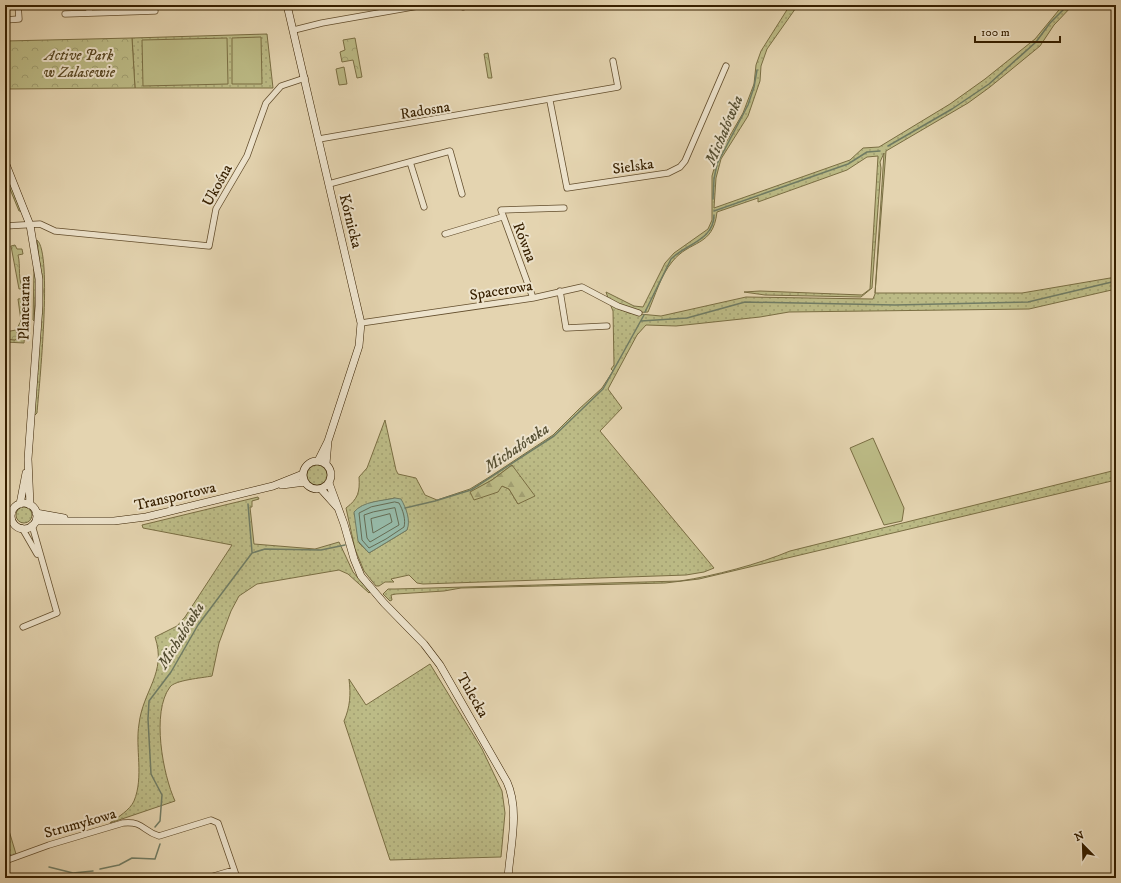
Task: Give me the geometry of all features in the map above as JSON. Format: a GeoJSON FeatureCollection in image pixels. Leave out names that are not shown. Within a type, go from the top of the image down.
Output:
{"type":"FeatureCollection","features":[{"type":"Feature","properties":{"kind":"street"},"geometry":{"type":"LineString","coordinates":[[5,20],[19,19],[18,5]]}},
{"type":"Feature","properties":{"kind":"street"},"geometry":{"type":"LineString","coordinates":[[89,5],[90,13]]}},
{"type":"Feature","properties":{"kind":"street","name":"Kórnicka"},"geometry":{"type":"LineString","coordinates":[[288,5],[361,323],[360,346],[328,441],[318,461]]}},
{"type":"Feature","properties":{"kind":"street"},"geometry":{"type":"LineString","coordinates":[[294,30],[322,23],[424,5]]}},
{"type":"Feature","properties":{"kind":"street"},"geometry":{"type":"LineString","coordinates":[[458,5],[463,7],[466,5]]}},
{"type":"Feature","properties":{"kind":"street"},"geometry":{"type":"LineString","coordinates":[[65,14],[155,11]]}},
{"type":"Feature","properties":{"kind":"street","name":"Radosna"},"geometry":{"type":"LineString","coordinates":[[319,140],[618,88],[613,61]]}},
{"type":"Feature","properties":{"kind":"street","name":"Sielska"},"geometry":{"type":"LineString","coordinates":[[550,100],[567,188],[668,173],[685,161],[726,66]]}},
{"type":"Feature","properties":{"kind":"street","name":"Ukośna"},"geometry":{"type":"LineString","coordinates":[[30,226],[40,224],[55,231],[209,246],[216,209],[247,156],[266,103],[282,86],[305,78]]}},
{"type":"Feature","properties":{"kind":"street"},"geometry":{"type":"LineString","coordinates":[[329,184],[450,151],[462,194]]}},
{"type":"Feature","properties":{"kind":"street","name":"Planetarna"},"geometry":{"type":"LineString","coordinates":[[5,162],[30,226],[36,257],[39,295],[28,459],[20,504]]}},
{"type":"Feature","properties":{"kind":"street"},"geometry":{"type":"LineString","coordinates":[[410,162],[424,206]]}},
{"type":"Feature","properties":{"kind":"street","name":"Równa"},"geometry":{"type":"LineString","coordinates":[[534,298],[502,217],[501,210],[564,208]]}},
{"type":"Feature","properties":{"kind":"street","name":"Równa"},"geometry":{"type":"LineString","coordinates":[[446,234],[502,217]]}},
{"type":"Feature","properties":{"kind":"street"},"geometry":{"type":"LineString","coordinates":[[5,226],[30,226]]}},
{"type":"Feature","properties":{"kind":"street","name":"Spacerowa"},"geometry":{"type":"LineString","coordinates":[[361,323],[534,298],[582,287],[618,306],[639,313]]}},
{"type":"Feature","properties":{"kind":"street"},"geometry":{"type":"LineString","coordinates":[[560,291],[566,328],[606,326]]}},
{"type":"Feature","properties":{"kind":"street","name":"Kórnicka"},"geometry":{"type":"LineString","coordinates":[[326,464],[328,441]]}},
{"type":"Feature","properties":{"kind":"street","name":"Planetarna"},"geometry":{"type":"LineString","coordinates":[[28,459],[30,505]]}},
{"type":"Feature","properties":{"kind":"street"},"geometry":{"type":"LineString","coordinates":[[329,483],[321,489],[312,488],[305,482],[303,474],[306,466],[318,461],[326,464],[332,473],[329,483],[338,509]]}},
{"type":"Feature","properties":{"kind":"street","name":"Transportowa"},"geometry":{"type":"LineString","coordinates":[[276,485],[303,474]]}},
{"type":"Feature","properties":{"kind":"street","name":"Transportowa"},"geometry":{"type":"LineString","coordinates":[[34,523],[78,520],[114,520],[146,517],[276,485],[305,482]]}},
{"type":"Feature","properties":{"kind":"street"},"geometry":{"type":"LineString","coordinates":[[321,489],[338,509]]}},
{"type":"Feature","properties":{"kind":"street"},"geometry":{"type":"LineString","coordinates":[[23,627],[57,614],[40,559],[34,523],[36,513],[30,505],[20,504],[9,509],[8,518],[16,526],[22,528],[34,523]]}},
{"type":"Feature","properties":{"kind":"street","name":"Tulecka"},"geometry":{"type":"LineString","coordinates":[[338,509],[346,530],[351,550],[362,576],[384,603],[424,644],[446,675],[507,782],[512,794],[513,810],[508,878]]}},
{"type":"Feature","properties":{"kind":"street","name":"Transportowa"},"geometry":{"type":"LineString","coordinates":[[36,513],[78,520]]}},
{"type":"Feature","properties":{"kind":"street"},"geometry":{"type":"LineString","coordinates":[[22,528],[40,559]]}},
{"type":"Feature","properties":{"kind":"street","name":"Strumykowa"},"geometry":{"type":"LineString","coordinates":[[5,861],[49,845],[123,823],[134,822],[152,834],[159,836],[211,820],[218,823],[237,878]]}},
{"type":"Feature","properties":{"kind":"street"},"geometry":{"type":"LineString","coordinates":[[207,878],[234,870]]}},
{"type":"Feature","properties":{"kind":"green space"},"geometry":{"type":"Polygon","coordinates":[[[790,5],[798,5],[767,49],[761,66],[760,81],[748,116],[721,159],[716,178],[714,208],[850,160],[863,148],[879,147],[950,104],[985,79],[1035,39],[1063,5],[1073,5],[1054,25],[1040,46],[990,87],[968,103],[886,151],[875,288],[884,153],[880,162],[881,168],[872,288],[861,297],[765,295],[744,292],[760,291],[862,295],[870,289],[878,156],[867,157],[847,170],[758,202],[758,198],[717,212],[715,224],[706,238],[679,255],[668,267],[661,279],[648,312],[638,312],[609,301],[606,292],[634,306],[643,307],[665,263],[674,253],[708,229],[712,220],[712,176],[717,158],[743,113],[754,84],[756,65],[761,51],[790,5]]]}},
{"type":"Feature","properties":{"kind":"green space"},"geometry":{"type":"Polygon","coordinates":[[[267,34],[273,88],[135,88],[132,38],[267,34]]]}},
{"type":"Feature","properties":{"kind":"green space"},"geometry":{"type":"Polygon","coordinates":[[[261,37],[262,84],[232,84],[232,38],[261,37]]]}},
{"type":"Feature","properties":{"kind":"green space","name":"Active Park w Zalasewie"},"geometry":{"type":"Polygon","coordinates":[[[132,38],[135,88],[5,89],[5,41],[132,38]]]}},
{"type":"Feature","properties":{"kind":"green space"},"geometry":{"type":"Polygon","coordinates":[[[227,38],[228,84],[143,86],[142,40],[227,38]]]}},
{"type":"Feature","properties":{"kind":"green space"},"geometry":{"type":"Polygon","coordinates":[[[355,38],[362,77],[357,78],[353,60],[342,62],[340,52],[345,50],[343,40],[355,38]]]}},
{"type":"Feature","properties":{"kind":"green space"},"geometry":{"type":"Polygon","coordinates":[[[488,53],[492,78],[488,78],[484,54],[488,53]]]}},
{"type":"Feature","properties":{"kind":"green space"},"geometry":{"type":"Polygon","coordinates":[[[344,67],[347,84],[339,85],[336,69],[344,67]]]}},
{"type":"Feature","properties":{"kind":"green space"},"geometry":{"type":"Polygon","coordinates":[[[5,171],[22,211],[19,211],[5,177],[5,171]]]}},
{"type":"Feature","properties":{"kind":"green space"},"geometry":{"type":"Polygon","coordinates":[[[37,240],[42,250],[45,294],[37,413],[34,416],[43,291],[37,240]]]}},
{"type":"Feature","properties":{"kind":"green space"},"geometry":{"type":"Polygon","coordinates":[[[15,245],[17,249],[22,249],[23,254],[18,255],[20,278],[24,288],[19,289],[11,246],[15,245]]]}},
{"type":"Feature","properties":{"kind":"green space"},"geometry":{"type":"Polygon","coordinates":[[[34,269],[36,279],[34,321],[33,320],[34,269]]]}},
{"type":"Feature","properties":{"kind":"green space"},"geometry":{"type":"Polygon","coordinates":[[[1116,277],[1116,289],[1029,309],[789,312],[760,317],[676,326],[646,325],[637,335],[608,389],[622,408],[600,431],[714,568],[704,572],[686,575],[423,584],[417,583],[409,575],[391,579],[394,582],[385,582],[379,586],[376,586],[364,571],[355,549],[346,508],[356,498],[359,487],[359,477],[367,468],[385,420],[398,474],[416,478],[425,495],[437,500],[470,489],[553,435],[602,388],[613,371],[611,369],[614,365],[613,311],[610,304],[629,313],[661,316],[746,297],[873,299],[875,293],[1022,293],[1116,277]],[[512,465],[492,480],[470,493],[502,486],[509,489],[518,504],[512,465]],[[395,498],[370,503],[359,543],[369,553],[407,530],[406,512],[399,501],[395,498]]]}},
{"type":"Feature","properties":{"kind":"green space"},"geometry":{"type":"Polygon","coordinates":[[[27,298],[24,343],[5,342],[5,339],[15,340],[18,333],[16,330],[21,321],[18,299],[27,298]]]}},
{"type":"Feature","properties":{"kind":"green space"},"geometry":{"type":"Polygon","coordinates":[[[16,330],[18,338],[15,340],[5,339],[5,332],[16,330]]]}},
{"type":"Feature","properties":{"kind":"green space"},"geometry":{"type":"Polygon","coordinates":[[[873,438],[904,508],[902,521],[884,525],[850,448],[873,438]]]}},
{"type":"Feature","properties":{"kind":"green space"},"geometry":{"type":"Polygon","coordinates":[[[317,465],[324,468],[327,475],[324,482],[317,485],[310,482],[307,475],[310,468],[317,465]]]}},
{"type":"Feature","properties":{"kind":"green space"},"geometry":{"type":"Polygon","coordinates":[[[512,465],[535,496],[518,504],[509,489],[502,486],[498,492],[474,500],[470,492],[492,480],[512,465]]]}},
{"type":"Feature","properties":{"kind":"green space"},"geometry":{"type":"Polygon","coordinates":[[[1116,470],[1116,480],[699,579],[665,583],[461,588],[444,591],[396,594],[391,595],[392,600],[390,601],[383,594],[388,589],[680,581],[693,579],[751,565],[790,551],[1116,470]]]}},
{"type":"Feature","properties":{"kind":"green space"},"geometry":{"type":"Polygon","coordinates":[[[258,497],[259,499],[252,501],[252,507],[250,507],[254,544],[315,549],[339,542],[353,572],[370,592],[369,593],[348,574],[339,570],[257,584],[239,596],[231,611],[219,643],[212,676],[177,683],[170,687],[164,698],[160,727],[161,744],[166,776],[175,801],[110,823],[130,807],[137,792],[139,772],[139,724],[141,712],[153,681],[158,661],[158,650],[155,637],[177,626],[185,617],[232,545],[143,528],[142,525],[258,497]]]}},
{"type":"Feature","properties":{"kind":"green space"},"geometry":{"type":"Polygon","coordinates":[[[24,507],[30,509],[32,515],[30,521],[24,523],[18,521],[16,515],[18,509],[24,507]]]}},
{"type":"Feature","properties":{"kind":"green space"},"geometry":{"type":"Polygon","coordinates":[[[430,664],[482,749],[502,791],[505,813],[501,857],[390,860],[344,721],[350,701],[349,679],[366,705],[430,664]]]}},
{"type":"Feature","properties":{"kind":"green space"},"geometry":{"type":"Polygon","coordinates":[[[5,824],[7,824],[16,854],[5,858],[5,824]]]}},
{"type":"Feature","properties":{"kind":"water"},"geometry":{"type":"Polygon","coordinates":[[[395,498],[401,499],[406,510],[408,518],[407,530],[369,553],[358,541],[354,512],[362,506],[395,498]]]}},
{"type":"Feature","properties":{"kind":"waterway"},"geometry":{"type":"LineString","coordinates":[[888,146],[952,109],[989,84],[1036,42],[1050,23],[1068,5]]}},
{"type":"Feature","properties":{"kind":"waterway","name":"Michałówka"},"geometry":{"type":"LineString","coordinates":[[713,199],[714,179],[717,164],[748,105],[754,87],[757,70]]}},
{"type":"Feature","properties":{"kind":"waterway"},"geometry":{"type":"LineString","coordinates":[[714,211],[848,164],[867,152],[880,151]]}},
{"type":"Feature","properties":{"kind":"waterway","name":"Michałówka"},"geometry":{"type":"LineString","coordinates":[[645,312],[671,259],[704,236],[713,223],[714,215]]}},
{"type":"Feature","properties":{"kind":"waterway"},"geometry":{"type":"LineString","coordinates":[[641,321],[687,318],[745,302],[895,305],[1028,302],[1116,281]]}},
{"type":"Feature","properties":{"kind":"waterway","name":"Michałówka"},"geometry":{"type":"LineString","coordinates":[[405,508],[471,490],[554,436],[603,389],[644,315]]}},
{"type":"Feature","properties":{"kind":"waterway"},"geometry":{"type":"LineString","coordinates":[[248,504],[252,552]]}},
{"type":"Feature","properties":{"kind":"waterway","name":"Michałówka"},"geometry":{"type":"LineString","coordinates":[[155,827],[160,821],[162,795],[151,774],[148,719],[149,701],[171,672],[198,625],[252,553],[265,549],[321,550],[345,545]]}},
{"type":"Feature","properties":{"kind":"waterway","name":"Michałówka"},"geometry":{"type":"LineString","coordinates":[[100,869],[119,865],[132,858],[155,859],[160,844]]}},
{"type":"Feature","properties":{"kind":"waterway","name":"Michałówka"},"geometry":{"type":"LineString","coordinates":[[5,855],[11,855]]}},
{"type":"Feature","properties":{"kind":"waterway","name":"Michałówka"},"geometry":{"type":"LineString","coordinates":[[49,867],[73,873],[93,871]]}}]}
